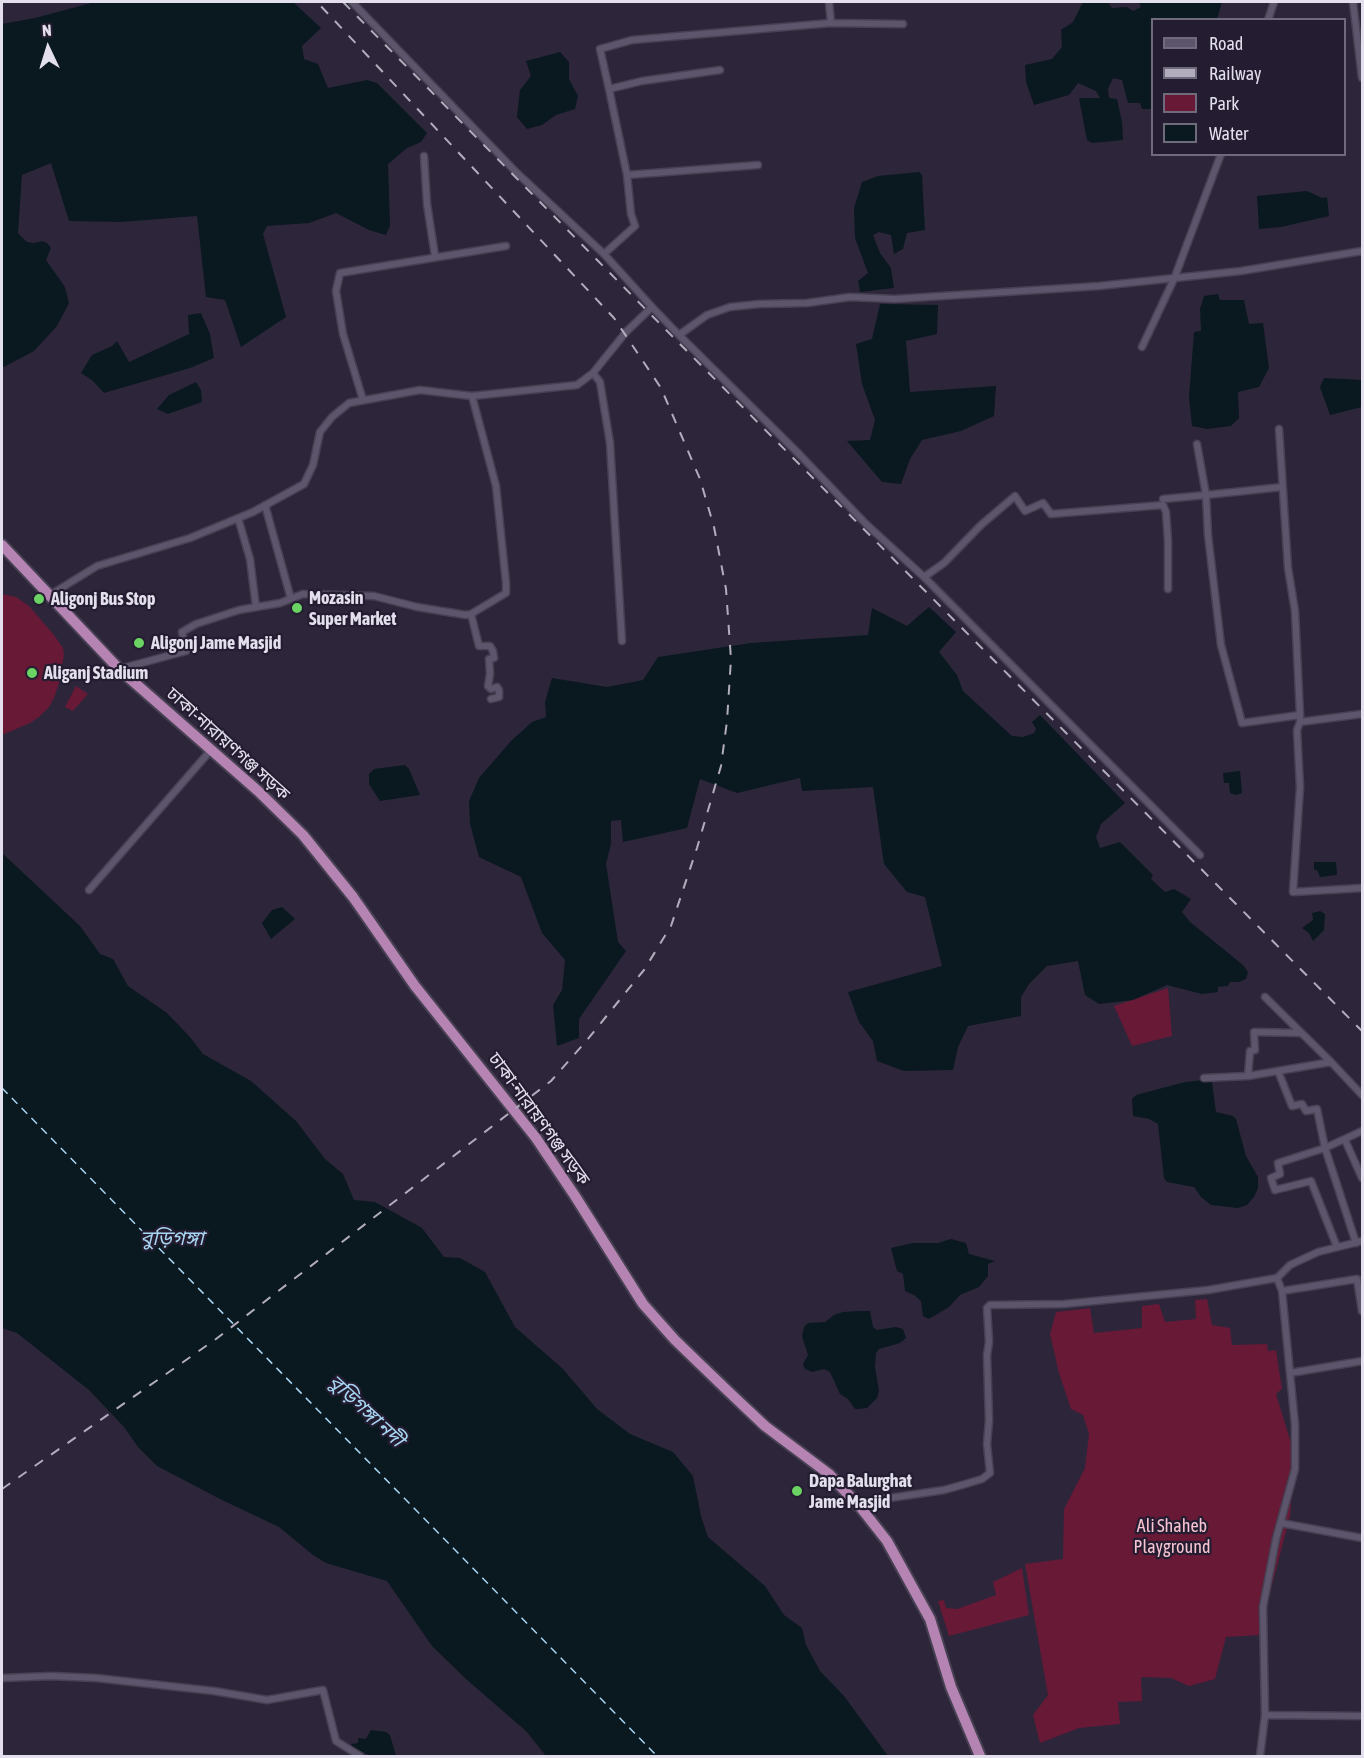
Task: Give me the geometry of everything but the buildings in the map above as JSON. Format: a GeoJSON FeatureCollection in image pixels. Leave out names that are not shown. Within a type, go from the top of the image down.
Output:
{"type":"FeatureCollection","features":[{"type":"Feature","properties":{"kind":"highway","name":"ঢাকা-নারায়ণগঞ্জ সড়ক"},"geometry":{"type":"LineString","coordinates":[[2,545],[119,669],[258,791],[303,835],[353,897],[415,986],[536,1138],[643,1304],[675,1340],[765,1426],[829,1474],[861,1508],[887,1541],[930,1619],[951,1687],[980,1756]]}},
{"type":"Feature","properties":{"kind":"street"},"geometry":{"type":"LineString","coordinates":[[352,2],[517,173],[604,254],[651,307],[866,524],[924,577],[1200,855]]}},
{"type":"Feature","properties":{"kind":"street"},"geometry":{"type":"LineString","coordinates":[[829,2],[831,23]]}},
{"type":"Feature","properties":{"kind":"street"},"geometry":{"type":"LineString","coordinates":[[1269,18],[1274,2]]}},
{"type":"Feature","properties":{"kind":"street"},"geometry":{"type":"LineString","coordinates":[[1353,2],[1362,78]]}},
{"type":"Feature","properties":{"kind":"street"},"geometry":{"type":"LineString","coordinates":[[604,254],[634,226],[627,175],[600,50],[632,40],[831,23],[903,24]]}},
{"type":"Feature","properties":{"kind":"street"},"geometry":{"type":"LineString","coordinates":[[609,89],[642,81],[720,70]]}},
{"type":"Feature","properties":{"kind":"street"},"geometry":{"type":"LineString","coordinates":[[424,156],[427,204],[435,256]]}},
{"type":"Feature","properties":{"kind":"street"},"geometry":{"type":"LineString","coordinates":[[1142,347],[1174,279],[1220,156]]}},
{"type":"Feature","properties":{"kind":"street"},"geometry":{"type":"LineString","coordinates":[[627,175],[758,165]]}},
{"type":"Feature","properties":{"kind":"street"},"geometry":{"type":"LineString","coordinates":[[363,400],[343,334],[336,291],[339,275],[363,268],[506,246]]}},
{"type":"Feature","properties":{"kind":"street"},"geometry":{"type":"LineString","coordinates":[[679,335],[707,315],[730,308],[759,304],[807,303],[850,297],[895,299],[1015,292],[1174,279],[1241,271],[1362,251]]}},
{"type":"Feature","properties":{"kind":"street"},"geometry":{"type":"LineString","coordinates":[[50,595],[97,566],[190,538],[238,518],[304,484],[313,465],[320,432],[332,417],[349,403],[420,390],[472,396],[577,385],[593,373],[626,332],[651,307]]}},
{"type":"Feature","properties":{"kind":"street"},"geometry":{"type":"LineString","coordinates":[[593,373],[600,382],[610,443],[622,641]]}},
{"type":"Feature","properties":{"kind":"street"},"geometry":{"type":"LineString","coordinates":[[119,669],[186,651],[182,632],[196,624],[239,610],[280,603],[303,594],[374,596],[417,607],[466,615],[506,593],[496,486],[472,396]]}},
{"type":"Feature","properties":{"kind":"street"},"geometry":{"type":"LineString","coordinates":[[1280,429],[1288,568],[1295,610],[1300,718],[1297,730],[1300,787],[1293,892],[1362,888]]}},
{"type":"Feature","properties":{"kind":"street"},"geometry":{"type":"LineString","coordinates":[[1197,444],[1206,495],[1208,535],[1221,645],[1242,723],[1362,714]]}},
{"type":"Feature","properties":{"kind":"street"},"geometry":{"type":"LineString","coordinates":[[1163,499],[1282,487]]}},
{"type":"Feature","properties":{"kind":"street"},"geometry":{"type":"LineString","coordinates":[[924,577],[944,562],[981,525],[1015,496],[1025,511],[1043,503],[1051,514],[1163,505],[1166,512],[1168,541],[1168,589]]}},
{"type":"Feature","properties":{"kind":"street"},"geometry":{"type":"LineString","coordinates":[[265,505],[291,599]]}},
{"type":"Feature","properties":{"kind":"street"},"geometry":{"type":"LineString","coordinates":[[238,518],[250,559],[256,607]]}},
{"type":"Feature","properties":{"kind":"street"},"geometry":{"type":"LineString","coordinates":[[471,614],[480,646],[490,646],[493,651],[494,658],[489,659],[488,686],[491,689],[497,687],[500,690],[499,697],[491,699]]}},
{"type":"Feature","properties":{"kind":"street"},"geometry":{"type":"LineString","coordinates":[[89,890],[211,750]]}},
{"type":"Feature","properties":{"kind":"street"},"geometry":{"type":"LineString","coordinates":[[1265,997],[1362,1095]]}},
{"type":"Feature","properties":{"kind":"street"},"geometry":{"type":"LineString","coordinates":[[1248,1076],[1250,1051],[1255,1050],[1254,1032],[1301,1033]]}},
{"type":"Feature","properties":{"kind":"street"},"geometry":{"type":"LineString","coordinates":[[1204,1078],[1248,1076],[1331,1062]]}},
{"type":"Feature","properties":{"kind":"street"},"geometry":{"type":"LineString","coordinates":[[861,1508],[883,1499],[962,1485],[982,1479],[990,1473],[987,1444],[989,1342],[987,1306],[1064,1304],[1194,1292],[1276,1278],[1290,1265],[1318,1252],[1359,1242],[1325,1148],[1317,1108],[1306,1111],[1302,1104],[1292,1106],[1278,1071]]}},
{"type":"Feature","properties":{"kind":"street"},"geometry":{"type":"LineString","coordinates":[[1337,1247],[1311,1181],[1275,1190],[1271,1178],[1280,1174],[1278,1163],[1325,1148],[1362,1131]]}},
{"type":"Feature","properties":{"kind":"street"},"geometry":{"type":"LineString","coordinates":[[1346,1140],[1362,1178]]}},
{"type":"Feature","properties":{"kind":"street"},"geometry":{"type":"LineString","coordinates":[[1260,1756],[1265,1715],[1263,1607],[1295,1469],[1295,1425],[1282,1291],[1276,1278]]}},
{"type":"Feature","properties":{"kind":"street"},"geometry":{"type":"LineString","coordinates":[[1282,1291],[1360,1279],[1362,1311]]}},
{"type":"Feature","properties":{"kind":"street"},"geometry":{"type":"LineString","coordinates":[[1290,1373],[1362,1361]]}},
{"type":"Feature","properties":{"kind":"street"},"geometry":{"type":"LineString","coordinates":[[1281,1523],[1362,1538]]}},
{"type":"Feature","properties":{"kind":"street"},"geometry":{"type":"LineString","coordinates":[[2,1678],[51,1676],[96,1678],[214,1690],[267,1700],[323,1690],[336,1741],[360,1756]]}},
{"type":"Feature","properties":{"kind":"street"},"geometry":{"type":"LineString","coordinates":[[1265,1715],[1362,1716]]}},
{"type":"Feature","properties":{"kind":"green space","name":"Aliganj Stadium"},"geometry":{"type":"Polygon","coordinates":[[[2,594],[16,597],[29,606],[54,635],[63,648],[64,655],[59,683],[49,707],[30,723],[2,735],[2,594]]]}},
{"type":"Feature","properties":{"kind":"green space"},"geometry":{"type":"Polygon","coordinates":[[[76,686],[88,694],[73,711],[65,707],[76,686]]]}},
{"type":"Feature","properties":{"kind":"green space"},"geometry":{"type":"Polygon","coordinates":[[[1168,988],[1172,1036],[1132,1046],[1114,1006],[1168,988]]]}},
{"type":"Feature","properties":{"kind":"green space","name":"Ali Shaheb Playground"},"geometry":{"type":"Polygon","coordinates":[[[1207,1299],[1212,1325],[1230,1328],[1232,1345],[1267,1344],[1268,1351],[1276,1350],[1282,1389],[1276,1394],[1295,1456],[1290,1516],[1259,1635],[1226,1637],[1215,1679],[1189,1686],[1171,1678],[1141,1677],[1142,1701],[1118,1702],[1120,1724],[1079,1728],[1040,1743],[1033,1715],[1048,1695],[1025,1564],[1063,1559],[1064,1509],[1085,1468],[1089,1434],[1083,1415],[1071,1409],[1059,1373],[1050,1334],[1056,1312],[1090,1308],[1094,1333],[1142,1328],[1142,1306],[1159,1304],[1165,1322],[1196,1319],[1195,1300],[1207,1299]]]}},
{"type":"Feature","properties":{"kind":"green space"},"geometry":{"type":"Polygon","coordinates":[[[1022,1568],[1029,1615],[949,1636],[938,1601],[944,1600],[946,1608],[957,1609],[996,1595],[993,1582],[1022,1568]]]}},
{"type":"Feature","properties":{"kind":"water"},"geometry":{"type":"Polygon","coordinates":[[[95,2],[293,2],[321,28],[302,46],[304,59],[318,64],[328,88],[367,80],[377,83],[427,133],[421,142],[407,148],[388,164],[390,226],[386,235],[369,230],[336,213],[309,223],[267,226],[263,234],[286,317],[241,347],[225,300],[206,297],[197,216],[121,222],[69,221],[51,163],[22,175],[18,233],[27,242],[42,241],[51,248],[46,260],[65,287],[69,303],[57,326],[34,351],[2,368],[2,24],[95,2]]]}},
{"type":"Feature","properties":{"kind":"water"},"geometry":{"type":"Polygon","coordinates":[[[1083,2],[1108,2],[1112,8],[1127,7],[1133,11],[1141,7],[1139,2],[1222,2],[1217,18],[1151,18],[1151,109],[1142,109],[1140,103],[1128,103],[1122,80],[1113,78],[1108,89],[1109,98],[1117,99],[1123,140],[1092,143],[1087,140],[1079,98],[1100,98],[1096,91],[1078,83],[1069,95],[1034,105],[1026,82],[1025,65],[1052,59],[1062,47],[1061,30],[1073,22],[1083,2]]]}},
{"type":"Feature","properties":{"kind":"water"},"geometry":{"type":"Polygon","coordinates":[[[560,52],[569,62],[569,79],[578,96],[575,109],[556,115],[542,125],[527,129],[517,117],[520,90],[531,76],[526,61],[560,52]]]}},
{"type":"Feature","properties":{"kind":"water"},"geometry":{"type":"Polygon","coordinates":[[[919,172],[922,175],[925,230],[907,233],[903,249],[894,254],[891,235],[879,232],[873,235],[880,253],[891,268],[894,288],[860,292],[858,281],[868,273],[855,238],[854,208],[862,182],[878,176],[919,172]]]}},
{"type":"Feature","properties":{"kind":"water"},"geometry":{"type":"Polygon","coordinates":[[[1307,191],[1322,198],[1327,197],[1329,216],[1281,227],[1259,229],[1257,196],[1307,191]]]}},
{"type":"Feature","properties":{"kind":"water"},"geometry":{"type":"Polygon","coordinates":[[[1218,294],[1220,300],[1244,300],[1249,324],[1263,323],[1269,368],[1259,387],[1238,392],[1239,418],[1231,426],[1207,429],[1192,426],[1189,397],[1194,332],[1201,331],[1200,309],[1204,296],[1218,294]]]}},
{"type":"Feature","properties":{"kind":"water"},"geometry":{"type":"Polygon","coordinates":[[[880,304],[938,305],[937,334],[906,341],[910,392],[996,386],[994,416],[961,431],[922,440],[910,459],[901,484],[882,482],[847,441],[870,440],[875,420],[862,384],[856,344],[872,339],[880,304]]]}},
{"type":"Feature","properties":{"kind":"water"},"geometry":{"type":"Polygon","coordinates":[[[201,313],[210,334],[214,358],[190,368],[104,393],[93,381],[81,373],[92,355],[112,346],[117,341],[129,362],[189,334],[188,315],[201,313]]]}},
{"type":"Feature","properties":{"kind":"water"},"geometry":{"type":"Polygon","coordinates":[[[1324,378],[1362,380],[1362,407],[1330,415],[1320,387],[1324,378]]]}},
{"type":"Feature","properties":{"kind":"water"},"geometry":{"type":"Polygon","coordinates":[[[196,382],[201,390],[202,402],[168,414],[157,409],[169,395],[196,382]]]}},
{"type":"Feature","properties":{"kind":"water"},"geometry":{"type":"Polygon","coordinates":[[[929,607],[956,632],[939,652],[957,675],[963,691],[1012,736],[1023,737],[1034,733],[1036,729],[1032,722],[1040,715],[1125,803],[1101,824],[1096,837],[1100,848],[1120,842],[1153,875],[1151,879],[1165,892],[1174,889],[1191,899],[1182,912],[1190,922],[1243,965],[1248,972],[1246,979],[1218,987],[1218,992],[1202,994],[1167,985],[1133,1000],[1099,1004],[1085,995],[1078,961],[1047,966],[1029,984],[1021,997],[1021,1016],[968,1026],[958,1047],[953,1070],[904,1071],[877,1061],[873,1041],[859,1022],[848,992],[942,966],[925,897],[907,892],[884,864],[873,787],[802,791],[800,778],[737,793],[700,779],[687,828],[623,842],[621,820],[611,821],[611,844],[606,864],[618,942],[626,951],[579,1019],[579,1038],[557,1046],[553,1005],[562,990],[565,960],[542,933],[521,877],[479,857],[470,824],[469,801],[479,778],[511,741],[532,722],[546,717],[545,702],[552,678],[607,687],[643,680],[658,657],[751,643],[868,635],[872,608],[907,626],[929,607]]]}},
{"type":"Feature","properties":{"kind":"water"},"geometry":{"type":"Polygon","coordinates":[[[405,765],[420,795],[380,801],[369,784],[369,774],[374,769],[405,765]]]}},
{"type":"Feature","properties":{"kind":"water"},"geometry":{"type":"Polygon","coordinates":[[[1240,771],[1242,793],[1236,795],[1230,793],[1229,783],[1224,783],[1223,773],[1240,771]]]}},
{"type":"Feature","properties":{"kind":"water","name":"বুড়িগঙ্গা"},"geometry":{"type":"Polygon","coordinates":[[[2,853],[80,926],[100,954],[113,959],[128,986],[167,1013],[203,1054],[251,1081],[296,1121],[325,1159],[343,1174],[354,1200],[375,1202],[422,1228],[444,1257],[460,1258],[485,1272],[515,1327],[563,1369],[597,1409],[630,1434],[673,1452],[693,1476],[708,1537],[765,1586],[784,1615],[802,1628],[806,1645],[820,1671],[844,1696],[888,1756],[546,1756],[526,1731],[432,1646],[387,1581],[326,1563],[279,1527],[157,1466],[89,1390],[17,1333],[2,1328],[2,853]]]}},
{"type":"Feature","properties":{"kind":"water"},"geometry":{"type":"Polygon","coordinates":[[[1314,862],[1336,862],[1337,875],[1320,877],[1317,870],[1314,870],[1314,862]]]}},
{"type":"Feature","properties":{"kind":"water"},"geometry":{"type":"Polygon","coordinates":[[[282,907],[295,919],[271,939],[262,923],[272,910],[282,907]]]}},
{"type":"Feature","properties":{"kind":"water"},"geometry":{"type":"Polygon","coordinates":[[[1320,911],[1325,914],[1324,930],[1313,941],[1309,933],[1302,928],[1313,920],[1312,913],[1320,911]]]}},
{"type":"Feature","properties":{"kind":"water"},"geometry":{"type":"Polygon","coordinates":[[[1204,1080],[1212,1082],[1216,1112],[1233,1116],[1236,1119],[1246,1156],[1258,1177],[1258,1188],[1254,1197],[1247,1205],[1238,1208],[1211,1205],[1194,1187],[1167,1182],[1164,1178],[1158,1124],[1149,1119],[1133,1116],[1132,1099],[1136,1095],[1185,1082],[1204,1080]]]}},
{"type":"Feature","properties":{"kind":"water"},"geometry":{"type":"Polygon","coordinates":[[[951,1239],[966,1243],[969,1254],[995,1261],[988,1264],[988,1276],[979,1287],[960,1295],[949,1307],[929,1319],[923,1316],[921,1301],[905,1291],[903,1274],[897,1271],[891,1248],[913,1243],[938,1243],[951,1239]]]}},
{"type":"Feature","properties":{"kind":"water"},"geometry":{"type":"Polygon","coordinates":[[[870,1311],[873,1327],[877,1330],[896,1327],[903,1329],[906,1338],[900,1343],[879,1349],[876,1353],[875,1367],[879,1391],[877,1398],[867,1408],[855,1409],[848,1399],[840,1394],[830,1372],[824,1369],[812,1372],[805,1369],[803,1364],[808,1355],[802,1336],[804,1327],[808,1323],[825,1322],[843,1312],[870,1311]]]}},
{"type":"Feature","properties":{"kind":"water"},"geometry":{"type":"Polygon","coordinates":[[[371,1730],[386,1732],[390,1735],[396,1756],[371,1756],[352,1747],[351,1744],[358,1743],[358,1738],[366,1739],[371,1730]]]}},
{"type":"Feature","properties":{"kind":"ferry route"},"geometry":{"type":"LineString","coordinates":[[2,1088],[657,1756]]}},
{"type":"Feature","properties":{"kind":"railway"},"geometry":{"type":"LineString","coordinates":[[2,1489],[216,1339],[551,1081],[644,970],[671,926],[721,766],[731,659],[726,589],[714,527],[700,479],[661,388],[614,318],[317,2]]}},
{"type":"Feature","properties":{"kind":"railway"},"geometry":{"type":"LineString","coordinates":[[343,2],[1362,1031]]}},
{"type":"Feature","properties":{"kind":"place","name":"Aligonj Bus Stop"},"geometry":{"type":"Point","coordinates":[39,599]}},
{"type":"Feature","properties":{"kind":"place","name":"Mozasin Super Market"},"geometry":{"type":"Point","coordinates":[297,608]}},
{"type":"Feature","properties":{"kind":"place","name":"Aligonj Jame Masjid"},"geometry":{"type":"Point","coordinates":[139,643]}},
{"type":"Feature","properties":{"kind":"place","name":"Aliganj Stadium"},"geometry":{"type":"Point","coordinates":[32,673]}},
{"type":"Feature","properties":{"kind":"place","name":"Dapa Balurghat Jame Masjid"},"geometry":{"type":"Point","coordinates":[797,1491]}},
{"type":"Feature","properties":{"kind":"water label","name":"বুড়িগঙ্গা নদী"},"geometry":{"type":"Point","coordinates":[366,1411]}}]}
